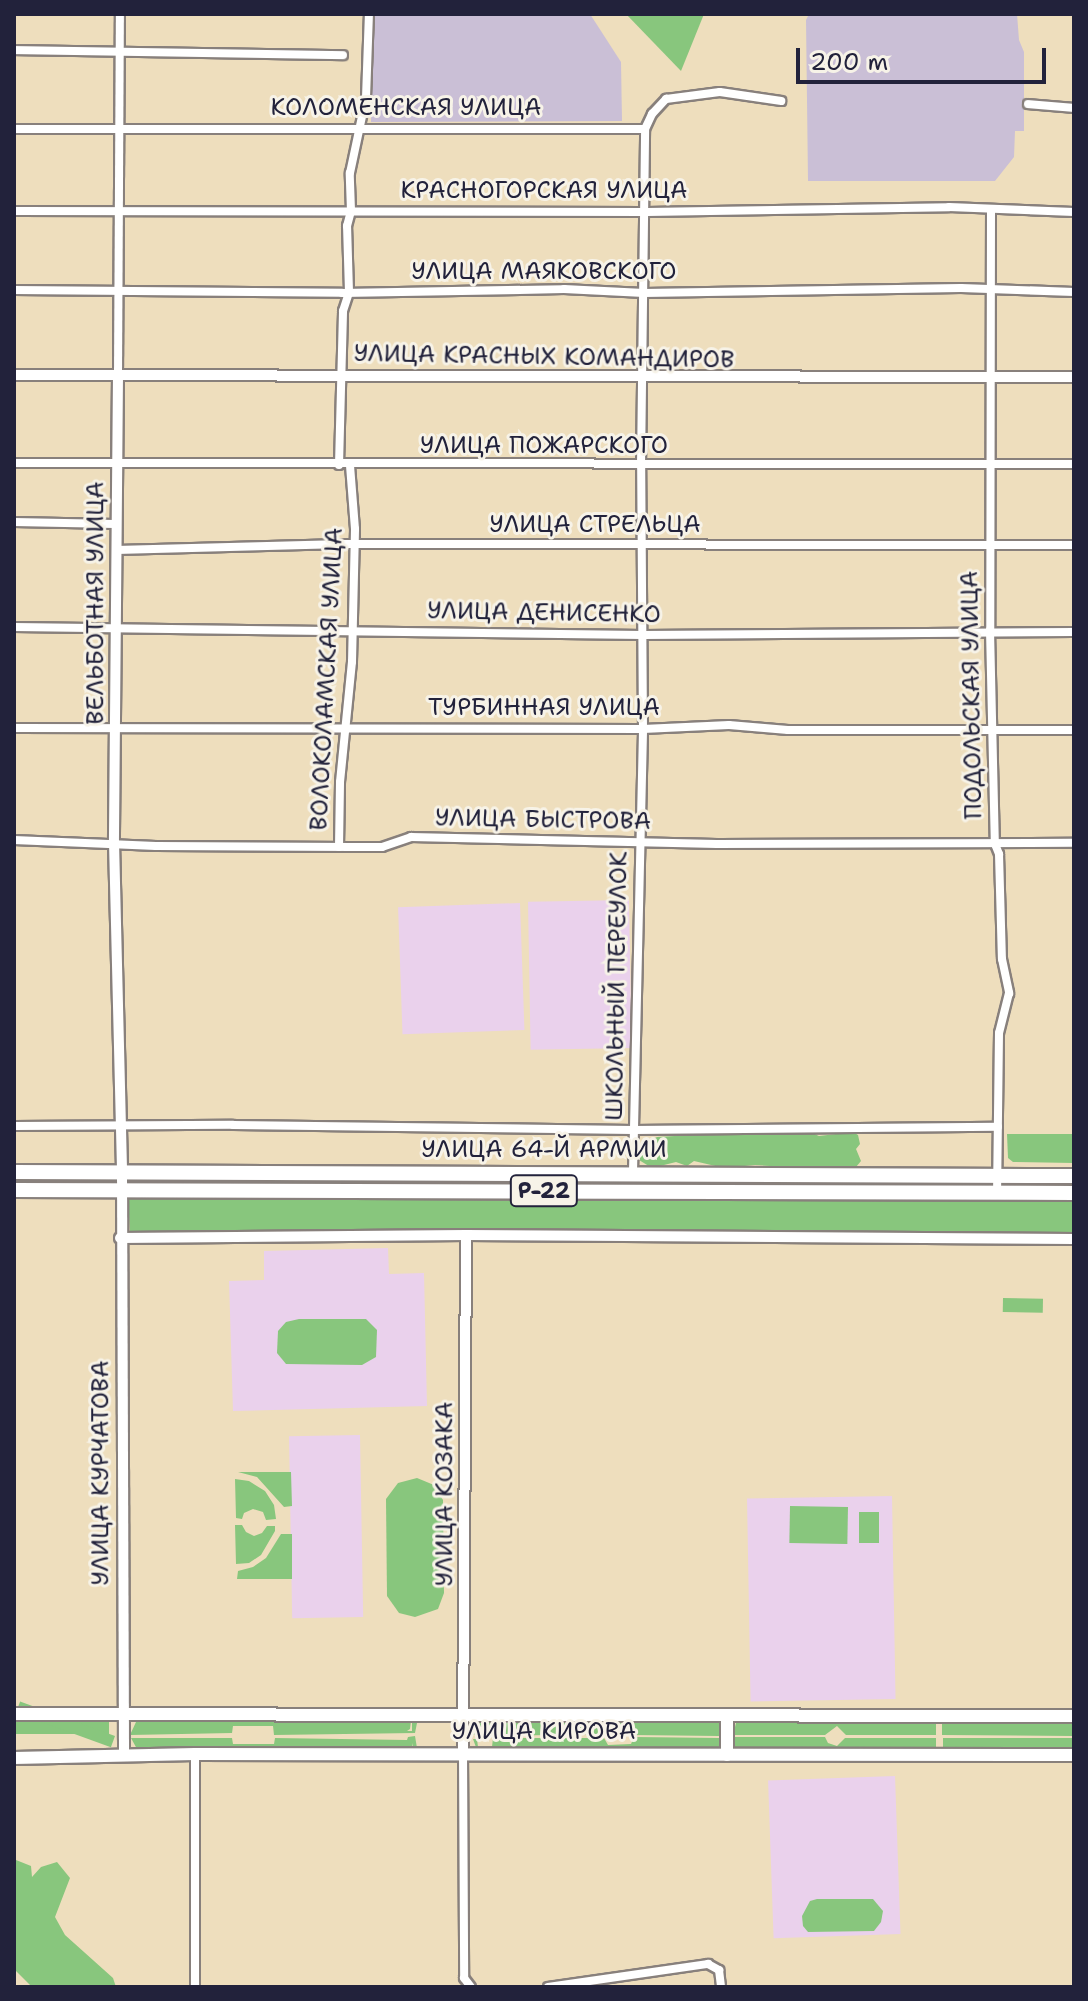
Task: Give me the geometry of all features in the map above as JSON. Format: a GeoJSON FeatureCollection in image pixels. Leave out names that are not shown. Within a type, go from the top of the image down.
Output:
{"type":"FeatureCollection","features":[{"type":"Feature","properties":{"kind":"highway","name":"УЛИЦА 64-Й АРМИИ"},"geometry":{"type":"LineString","coordinates":[[14,1172],[1074,1176]]}},
{"type":"Feature","properties":{"kind":"highway"},"geometry":{"type":"LineString","coordinates":[[823,1174],[823,1193]]}},
{"type":"Feature","properties":{"kind":"highway","name":"УЛИЦА 64-Й АРМИИ"},"geometry":{"type":"LineString","coordinates":[[14,1190],[1074,1193]]}},
{"type":"Feature","properties":{"kind":"main road","name":"УЛИЦА КИРОВА"},"geometry":{"type":"LineString","coordinates":[[14,1714],[1074,1716]]}},
{"type":"Feature","properties":{"kind":"main road"},"geometry":{"type":"LineString","coordinates":[[727,1716],[727,1755]]}},
{"type":"Feature","properties":{"kind":"main road","name":"УЛИЦА КИРОВА"},"geometry":{"type":"LineString","coordinates":[[14,1758],[124,1754],[463,1753],[1074,1755]]}},
{"type":"Feature","properties":{"kind":"street","name":"ВЕЛЬБОТНАЯ УЛИЦА"},"geometry":{"type":"LineString","coordinates":[[120,14],[121,211],[115,464],[114,842],[122,1191]]}},
{"type":"Feature","properties":{"kind":"street"},"geometry":{"type":"LineString","coordinates":[[339,465],[343,311],[349,292],[347,226],[351,211],[350,173],[362,128],[369,14]]}},
{"type":"Feature","properties":{"kind":"street"},"geometry":{"type":"LineString","coordinates":[[14,50],[343,55]]}},
{"type":"Feature","properties":{"kind":"street"},"geometry":{"type":"LineString","coordinates":[[645,129],[652,114],[666,99],[720,92],[781,101]]}},
{"type":"Feature","properties":{"kind":"street"},"geometry":{"type":"LineString","coordinates":[[1028,104],[1074,108]]}},
{"type":"Feature","properties":{"kind":"street","name":"КОЛОМЕНСКАЯ УЛИЦА"},"geometry":{"type":"LineString","coordinates":[[14,129],[645,129]]}},
{"type":"Feature","properties":{"kind":"street","name":"ШКОЛЬНЫЙ ПЕРЕУЛОК"},"geometry":{"type":"LineString","coordinates":[[633,1172],[643,729],[641,466],[647,212],[645,129]]}},
{"type":"Feature","properties":{"kind":"street","name":"КРАСНОГОРСКАЯ УЛИЦА"},"geometry":{"type":"LineString","coordinates":[[14,211],[647,212],[949,207],[1074,212]]}},
{"type":"Feature","properties":{"kind":"street","name":"ПОДОЛЬСКАЯ УЛИЦА"},"geometry":{"type":"LineString","coordinates":[[991,210],[992,729],[1002,959],[1009,993],[999,1033],[997,1193]]}},
{"type":"Feature","properties":{"kind":"street","name":"УЛИЦА МАЯКОВСКОГО"},"geometry":{"type":"LineString","coordinates":[[14,290],[349,292],[564,289],[644,293],[961,288],[991,292],[1074,292]]}},
{"type":"Feature","properties":{"kind":"street","name":"УЛИЦА КРАСНЫХ КОМАНДИРОВ"},"geometry":{"type":"LineString","coordinates":[[14,375],[643,379],[1074,377]]}},
{"type":"Feature","properties":{"kind":"street","name":"УЛИЦА ПОЖАРСКОГО"},"geometry":{"type":"LineString","coordinates":[[14,463],[641,466],[1074,464]]}},
{"type":"Feature","properties":{"kind":"street","name":"ВОЛОКОЛАМСКАЯ УЛИЦА"},"geometry":{"type":"LineString","coordinates":[[339,847],[340,782],[348,728],[351,631],[354,505],[350,465]]}},
{"type":"Feature","properties":{"kind":"street"},"geometry":{"type":"LineString","coordinates":[[14,522],[115,524]]}},
{"type":"Feature","properties":{"kind":"street","name":"УЛИЦА СТРЕЛЬЦА"},"geometry":{"type":"LineString","coordinates":[[116,550],[353,544],[1074,545]]}},
{"type":"Feature","properties":{"kind":"street","name":"УЛИЦА ДЕНИСЕНКО"},"geometry":{"type":"LineString","coordinates":[[14,627],[643,635],[990,630],[1074,632]]}},
{"type":"Feature","properties":{"kind":"street","name":"ТУРБИННАЯ УЛИЦА"},"geometry":{"type":"LineString","coordinates":[[14,728],[643,729],[729,725],[788,730],[1074,730]]}},
{"type":"Feature","properties":{"kind":"street","name":"УЛИЦА БЫСТРОВА"},"geometry":{"type":"LineString","coordinates":[[14,840],[156,846],[339,847],[382,847],[411,837],[640,842],[1074,843]]}},
{"type":"Feature","properties":{"kind":"street","name":"УЛИЦА 64-Й АРМИИ"},"geometry":{"type":"LineString","coordinates":[[14,1126],[233,1125],[633,1130],[998,1127]]}},
{"type":"Feature","properties":{"kind":"street","name":"УЛИЦА КУРЧАТОВА"},"geometry":{"type":"LineString","coordinates":[[122,1191],[124,1754]]}},
{"type":"Feature","properties":{"kind":"street"},"geometry":{"type":"LineString","coordinates":[[120,1238],[466,1235],[1074,1239]]}},
{"type":"Feature","properties":{"kind":"street","name":"УЛИЦА КОЗАКА"},"geometry":{"type":"LineString","coordinates":[[463,1753],[466,1235]]}},
{"type":"Feature","properties":{"kind":"street"},"geometry":{"type":"LineString","coordinates":[[463,1753],[464,1978],[471,1987]]}},
{"type":"Feature","properties":{"kind":"street"},"geometry":{"type":"LineString","coordinates":[[195,1754],[195,1987]]}},
{"type":"Feature","properties":{"kind":"street"},"geometry":{"type":"LineString","coordinates":[[548,1987],[708,1964],[719,1970],[721,1987]]}},
{"type":"Feature","properties":{"kind":"shaded area"},"geometry":{"type":"Polygon","coordinates":[[[374,14],[590,14],[621,62],[622,121],[371,122],[374,14]]]}},
{"type":"Feature","properties":{"kind":"shaded area"},"geometry":{"type":"Polygon","coordinates":[[[809,14],[1017,14],[1019,40],[1024,52],[1024,131],[1015,131],[1014,157],[995,181],[808,181],[806,20],[809,14]]]}},
{"type":"Feature","properties":{"kind":"shaded area"},"geometry":{"type":"Polygon","coordinates":[[[629,900],[632,1048],[531,1050],[528,902],[629,900]]]}},
{"type":"Feature","properties":{"kind":"shaded area"},"geometry":{"type":"Polygon","coordinates":[[[520,903],[524,1030],[403,1034],[398,907],[520,903]]]}},
{"type":"Feature","properties":{"kind":"shaded area"},"geometry":{"type":"Polygon","coordinates":[[[388,1248],[389,1274],[424,1273],[427,1406],[233,1411],[229,1281],[264,1280],[264,1251],[388,1248]]]}},
{"type":"Feature","properties":{"kind":"shaded area"},"geometry":{"type":"Polygon","coordinates":[[[360,1435],[363,1617],[292,1618],[289,1436],[360,1435]]]}},
{"type":"Feature","properties":{"kind":"shaded area"},"geometry":{"type":"Polygon","coordinates":[[[892,1496],[896,1699],[751,1701],[747,1499],[892,1496]]]}},
{"type":"Feature","properties":{"kind":"shaded area"},"geometry":{"type":"Polygon","coordinates":[[[895,1776],[901,1934],[774,1938],[768,1780],[895,1776]]]}},
{"type":"Feature","properties":{"kind":"green space"},"geometry":{"type":"Polygon","coordinates":[[[626,14],[704,14],[681,71],[626,14]]]}},
{"type":"Feature","properties":{"kind":"green space"},"geometry":{"type":"Polygon","coordinates":[[[761,1131],[819,1136],[853,1132],[858,1135],[860,1144],[856,1149],[861,1161],[856,1167],[843,1171],[755,1165],[724,1168],[694,1161],[687,1166],[676,1162],[652,1168],[639,1160],[642,1145],[657,1137],[761,1131]]]}},
{"type":"Feature","properties":{"kind":"green space"},"geometry":{"type":"Polygon","coordinates":[[[1007,1134],[1074,1134],[1074,1163],[1013,1162],[1008,1158],[1007,1134]]]}},
{"type":"Feature","properties":{"kind":"green space"},"geometry":{"type":"Polygon","coordinates":[[[133,1179],[799,1180],[802,1183],[135,1183],[133,1179]]]}},
{"type":"Feature","properties":{"kind":"green space"},"geometry":{"type":"Polygon","coordinates":[[[837,1180],[981,1183],[980,1186],[838,1185],[837,1180]]]}},
{"type":"Feature","properties":{"kind":"green space"},"geometry":{"type":"Polygon","coordinates":[[[128,1197],[1074,1199],[1074,1234],[480,1230],[130,1232],[128,1197]]]}},
{"type":"Feature","properties":{"kind":"green space"},"geometry":{"type":"Polygon","coordinates":[[[1003,1298],[1043,1299],[1043,1313],[1003,1312],[1003,1298]]]}},
{"type":"Feature","properties":{"kind":"green space"},"geometry":{"type":"Polygon","coordinates":[[[299,1319],[366,1319],[377,1330],[376,1357],[362,1365],[286,1364],[277,1353],[278,1331],[286,1322],[299,1319]]]}},
{"type":"Feature","properties":{"kind":"green space"},"geometry":{"type":"Polygon","coordinates":[[[238,1472],[291,1472],[292,1506],[284,1507],[257,1477],[238,1472]]]}},
{"type":"Feature","properties":{"kind":"green space"},"geometry":{"type":"Polygon","coordinates":[[[417,1478],[434,1485],[443,1500],[444,1593],[438,1609],[415,1617],[399,1613],[387,1596],[386,1499],[398,1483],[417,1478]]]}},
{"type":"Feature","properties":{"kind":"green space"},"geometry":{"type":"Polygon","coordinates":[[[235,1479],[249,1481],[265,1491],[274,1505],[276,1519],[266,1520],[263,1512],[253,1509],[244,1513],[242,1519],[236,1518],[235,1479]]]}},
{"type":"Feature","properties":{"kind":"green space"},"geometry":{"type":"Polygon","coordinates":[[[790,1506],[848,1507],[847,1544],[789,1543],[790,1506]]]}},
{"type":"Feature","properties":{"kind":"green space"},"geometry":{"type":"Polygon","coordinates":[[[859,1512],[879,1512],[879,1543],[859,1543],[859,1512]]]}},
{"type":"Feature","properties":{"kind":"green space"},"geometry":{"type":"Polygon","coordinates":[[[235,1525],[242,1525],[246,1532],[254,1536],[262,1533],[267,1526],[275,1526],[261,1555],[249,1563],[236,1564],[235,1525]]]}},
{"type":"Feature","properties":{"kind":"green space"},"geometry":{"type":"Polygon","coordinates":[[[281,1534],[292,1534],[292,1579],[237,1579],[238,1571],[253,1567],[266,1558],[281,1534]]]}},
{"type":"Feature","properties":{"kind":"green space"},"geometry":{"type":"Polygon","coordinates":[[[20,1701],[115,1736],[111,1747],[16,1713],[20,1701]]]}},
{"type":"Feature","properties":{"kind":"green space"},"geometry":{"type":"Polygon","coordinates":[[[720,1720],[719,1736],[633,1735],[629,1727],[608,1728],[603,1734],[493,1736],[492,1727],[478,1727],[477,1734],[472,1735],[474,1726],[480,1723],[720,1720]]]}},
{"type":"Feature","properties":{"kind":"green space"},"geometry":{"type":"Polygon","coordinates":[[[14,1721],[109,1721],[109,1734],[14,1734],[14,1721]]]}},
{"type":"Feature","properties":{"kind":"green space"},"geometry":{"type":"Polygon","coordinates":[[[411,1721],[407,1731],[412,1731],[412,1723],[417,1723],[415,1733],[274,1735],[273,1726],[233,1726],[232,1733],[130,1735],[136,1722],[411,1721]]]}},
{"type":"Feature","properties":{"kind":"green space"},"geometry":{"type":"Polygon","coordinates":[[[1074,1722],[1074,1736],[942,1735],[942,1723],[1074,1722]]]}},
{"type":"Feature","properties":{"kind":"green space"},"geometry":{"type":"Polygon","coordinates":[[[736,1723],[936,1723],[936,1735],[846,1735],[837,1726],[825,1735],[733,1735],[736,1723]]]}},
{"type":"Feature","properties":{"kind":"green space"},"geometry":{"type":"Polygon","coordinates":[[[415,1736],[417,1748],[413,1748],[412,1743],[412,1750],[137,1749],[131,1738],[232,1738],[233,1744],[274,1744],[275,1738],[407,1740],[415,1736]]]}},
{"type":"Feature","properties":{"kind":"green space"},"geometry":{"type":"Polygon","coordinates":[[[634,1737],[719,1738],[719,1752],[477,1750],[473,1739],[477,1739],[478,1747],[492,1747],[493,1738],[604,1738],[608,1745],[631,1744],[634,1737]]]}},
{"type":"Feature","properties":{"kind":"green space"},"geometry":{"type":"Polygon","coordinates":[[[734,1737],[825,1737],[828,1743],[837,1746],[845,1738],[936,1738],[936,1750],[735,1750],[734,1737]]]}},
{"type":"Feature","properties":{"kind":"green space"},"geometry":{"type":"Polygon","coordinates":[[[943,1738],[1074,1738],[1074,1751],[943,1751],[943,1738]]]}},
{"type":"Feature","properties":{"kind":"green space"},"geometry":{"type":"Polygon","coordinates":[[[16,1860],[31,1866],[32,1877],[41,1867],[57,1862],[70,1878],[55,1917],[65,1935],[113,1978],[116,1987],[32,1987],[14,1969],[16,1860]]]}},
{"type":"Feature","properties":{"kind":"green space"},"geometry":{"type":"Polygon","coordinates":[[[873,1899],[883,1911],[881,1922],[874,1931],[808,1932],[803,1926],[802,1916],[810,1901],[873,1899]]]}}]}
